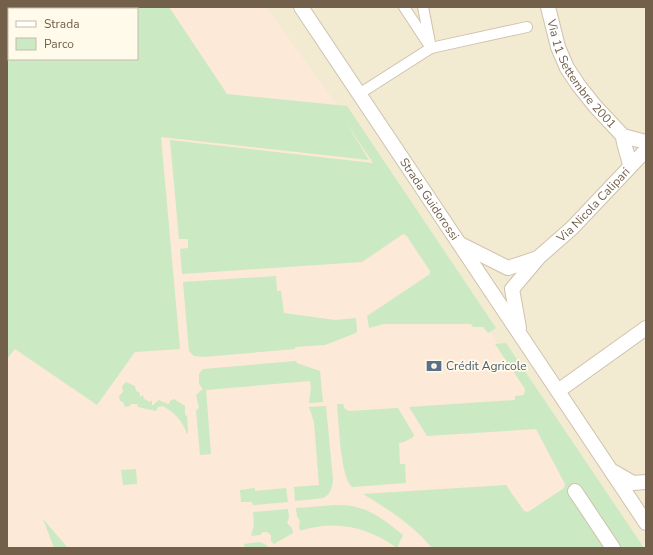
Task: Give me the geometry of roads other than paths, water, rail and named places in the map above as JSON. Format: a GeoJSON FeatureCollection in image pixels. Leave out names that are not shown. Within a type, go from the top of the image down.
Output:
{"type":"FeatureCollection","features":[{"type":"Feature","properties":{"kind":"street","name":"Strada Guidorossi"},"geometry":{"type":"LineString","coordinates":[[301,7],[646,522]]}},
{"type":"Feature","properties":{"kind":"street"},"geometry":{"type":"LineString","coordinates":[[404,7],[431,48]]}},
{"type":"Feature","properties":{"kind":"street"},"geometry":{"type":"LineString","coordinates":[[423,7],[431,48]]}},
{"type":"Feature","properties":{"kind":"street","name":"Via 11 Settembre 2001"},"geometry":{"type":"LineString","coordinates":[[548,7],[558,47],[579,86],[595,106],[623,136],[646,142]]}},
{"type":"Feature","properties":{"kind":"street"},"geometry":{"type":"LineString","coordinates":[[359,94],[431,48],[527,27]]}},
{"type":"Feature","properties":{"kind":"street","name":"Via 11 Settembre 2001"},"geometry":{"type":"LineString","coordinates":[[623,136],[630,166]]}},
{"type":"Feature","properties":{"kind":"street","name":"Via Nicola Calipari"},"geometry":{"type":"LineString","coordinates":[[520,334],[512,289],[539,257],[572,228],[646,150]]}},
{"type":"Feature","properties":{"kind":"street","name":"Via Nicola Calipari"},"geometry":{"type":"LineString","coordinates":[[459,244],[508,268],[539,257]]}},
{"type":"Feature","properties":{"kind":"street"},"geometry":{"type":"LineString","coordinates":[[558,391],[646,328]]}},
{"type":"Feature","properties":{"kind":"street"},"geometry":{"type":"LineString","coordinates":[[610,469],[633,483],[646,482]]}},
{"type":"Feature","properties":{"kind":"street"},"geometry":{"type":"LineString","coordinates":[[575,491],[613,548]]}},
{"type":"Feature","properties":{"kind":"place","name":"Crédit Agricole"},"geometry":{"type":"Point","coordinates":[434,366]}}]}
